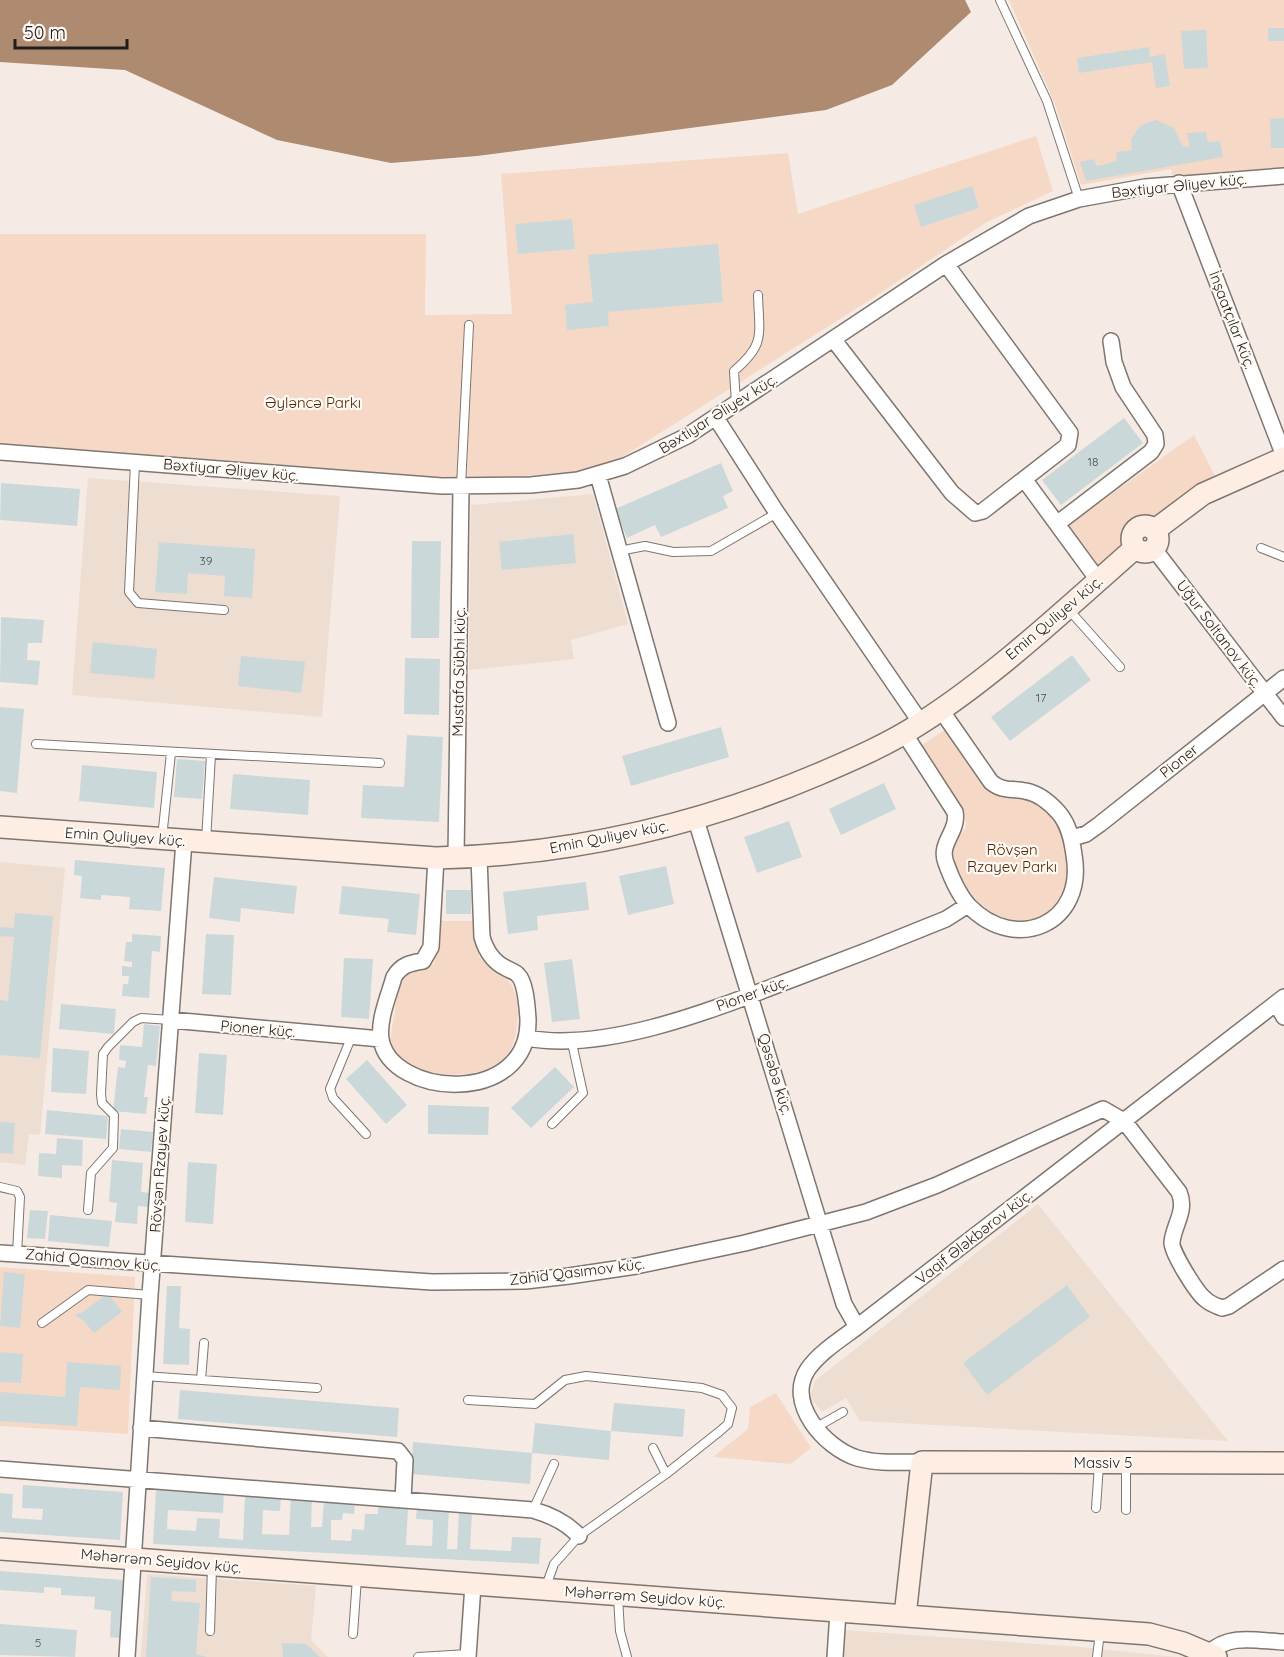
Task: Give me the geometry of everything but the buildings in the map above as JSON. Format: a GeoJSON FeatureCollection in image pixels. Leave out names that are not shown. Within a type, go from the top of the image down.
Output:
{"type":"FeatureCollection","features":[{"type":"Feature","properties":{"kind":"street","name":"Bəxtiyar Əliyev küç."},"geometry":{"type":"LineString","coordinates":[[0,452],[461,487],[531,485],[598,475],[654,453],[736,406],[946,264],[1029,216],[1079,200],[1179,183],[1284,176]]}},
{"type":"Feature","properties":{"kind":"street","name":"İnşaatçılar küç."},"geometry":{"type":"LineString","coordinates":[[1179,183],[1284,457]]}},
{"type":"Feature","properties":{"kind":"street"},"geometry":{"type":"LineString","coordinates":[[833,339],[952,493],[968,509],[975,513],[983,512],[1068,445],[1070,433],[946,264]]}},
{"type":"Feature","properties":{"kind":"street"},"geometry":{"type":"LineString","coordinates":[[1058,523],[1151,452],[1156,444],[1155,435],[1117,374],[1111,341]]}},
{"type":"Feature","properties":{"kind":"street"},"geometry":{"type":"LineString","coordinates":[[716,418],[913,728],[955,812],[957,822],[943,851],[945,861],[968,905],[976,913],[1007,928],[1039,928],[1050,923],[1062,913],[1074,884],[1076,862],[1071,838],[1058,813],[1047,802],[1024,790],[999,789],[991,782],[941,710]]}},
{"type":"Feature","properties":{"kind":"street","name":"Emin Quliyev küç."},"geometry":{"type":"LineString","coordinates":[[0,827],[446,858],[479,857],[589,843],[696,820],[781,790],[875,749],[913,728],[941,710],[1098,580],[1148,542],[1203,494],[1284,457]]}},
{"type":"Feature","properties":{"kind":"street"},"geometry":{"type":"LineString","coordinates":[[598,475],[668,723]]}},
{"type":"Feature","properties":{"kind":"street"},"geometry":{"type":"LineString","coordinates":[[1024,479],[1098,580]]}},
{"type":"Feature","properties":{"kind":"street","name":"Mustafa Sübhi küç."},"geometry":{"type":"LineString","coordinates":[[381,1039],[394,977],[399,969],[407,964],[423,961],[431,947],[446,858],[461,487]]}},
{"type":"Feature","properties":{"kind":"street","name":"Uğur Soltanov küç."},"geometry":{"type":"LineString","coordinates":[[1148,542],[1284,718]]}},
{"type":"Feature","properties":{"kind":"street","name":"Pioner"},"geometry":{"type":"LineString","coordinates":[[1071,838],[1086,834],[1100,824],[1284,678]]}},
{"type":"Feature","properties":{"kind":"street","name":"Qəsəbə küç."},"geometry":{"type":"LineString","coordinates":[[696,820],[844,1304],[857,1327]]}},
{"type":"Feature","properties":{"kind":"street","name":"Rövşən Rzayev küç."},"geometry":{"type":"LineString","coordinates":[[127,1657],[144,1376],[184,841]]}},
{"type":"Feature","properties":{"kind":"street"},"geometry":{"type":"LineString","coordinates":[[381,1039],[390,1058],[414,1077],[438,1083],[462,1084],[485,1081],[499,1076],[514,1062],[526,1038],[528,1019],[523,985],[518,975],[492,958],[482,937],[479,857]]}},
{"type":"Feature","properties":{"kind":"street","name":"Pioner küç."},"geometry":{"type":"LineString","coordinates":[[526,1038],[551,1043],[572,1042],[686,1018],[946,920],[968,905]]}},
{"type":"Feature","properties":{"kind":"street","name":"Vaqif Ələkbərov küç."},"geometry":{"type":"LineString","coordinates":[[922,1462],[856,1457],[842,1450],[815,1428],[802,1400],[803,1379],[817,1358],[1124,1121],[1281,1006]]}},
{"type":"Feature","properties":{"kind":"street","name":"Pioner küç."},"geometry":{"type":"LineString","coordinates":[[171,1020],[381,1039]]}},
{"type":"Feature","properties":{"kind":"street","name":"Zahid Qasımov küç."},"geometry":{"type":"LineString","coordinates":[[0,1253],[432,1282],[525,1281],[646,1264],[745,1243],[866,1212],[937,1185],[1091,1113],[1103,1109],[1124,1121]]}},
{"type":"Feature","properties":{"kind":"street"},"geometry":{"type":"LineString","coordinates":[[1124,1121],[1179,1192],[1183,1201],[1182,1211],[1171,1244],[1204,1299],[1222,1308],[1229,1306],[1284,1269]]}},
{"type":"Feature","properties":{"kind":"street"},"geometry":{"type":"LineString","coordinates":[[141,1428],[398,1451],[405,1460],[403,1500]]}},
{"type":"Feature","properties":{"kind":"street"},"geometry":{"type":"LineString","coordinates":[[905,1616],[922,1462]]}},
{"type":"Feature","properties":{"kind":"street","name":"Massiv 5"},"geometry":{"type":"LineString","coordinates":[[922,1462],[1284,1463]]}},
{"type":"Feature","properties":{"kind":"street"},"geometry":{"type":"LineString","coordinates":[[0,1470],[533,1510],[560,1521],[579,1536]]}},
{"type":"Feature","properties":{"kind":"street","name":"Məhərrəm Seyidov küç."},"geometry":{"type":"LineString","coordinates":[[0,1549],[1100,1630],[1164,1637],[1212,1655],[1217,1645],[1228,1641],[1284,1642]]}},
{"type":"Feature","properties":{"kind":"street"},"geometry":{"type":"LineString","coordinates":[[468,1655],[473,1585]]}},
{"type":"Feature","properties":{"kind":"street"},"geometry":{"type":"LineString","coordinates":[[835,1657],[838,1612]]}},
{"type":"Feature","properties":{"kind":"lane"},"geometry":{"type":"LineString","coordinates":[[1000,0],[1047,101],[1079,200]]}},
{"type":"Feature","properties":{"kind":"lane"},"geometry":{"type":"LineString","coordinates":[[736,406],[734,371],[752,356],[759,340],[758,295]]}},
{"type":"Feature","properties":{"kind":"lane"},"geometry":{"type":"LineString","coordinates":[[461,487],[469,326]]}},
{"type":"Feature","properties":{"kind":"lane"},"geometry":{"type":"LineString","coordinates":[[135,463],[129,592],[132,599],[138,603],[224,610]]}},
{"type":"Feature","properties":{"kind":"lane"},"geometry":{"type":"LineString","coordinates":[[618,551],[645,546],[673,552],[711,551],[777,513]]}},
{"type":"Feature","properties":{"kind":"lane"},"geometry":{"type":"LineString","coordinates":[[1261,548],[1284,557]]}},
{"type":"Feature","properties":{"kind":"lane"},"geometry":{"type":"LineString","coordinates":[[1066,607],[1120,667]]}},
{"type":"Feature","properties":{"kind":"lane"},"geometry":{"type":"LineString","coordinates":[[36,744],[380,763]]}},
{"type":"Feature","properties":{"kind":"lane"},"geometry":{"type":"LineString","coordinates":[[162,840],[171,753]]}},
{"type":"Feature","properties":{"kind":"lane"},"geometry":{"type":"LineString","coordinates":[[206,843],[211,755]]}},
{"type":"Feature","properties":{"kind":"lane"},"geometry":{"type":"LineString","coordinates":[[88,1210],[91,1173],[113,1148],[114,1115],[102,1103],[101,1094],[103,1054],[133,1022],[141,1018],[171,1020]]}},
{"type":"Feature","properties":{"kind":"lane"},"geometry":{"type":"LineString","coordinates":[[351,1038],[330,1089],[333,1098],[366,1134]]}},
{"type":"Feature","properties":{"kind":"lane"},"geometry":{"type":"LineString","coordinates":[[552,1124],[583,1092],[572,1042]]}},
{"type":"Feature","properties":{"kind":"lane"},"geometry":{"type":"LineString","coordinates":[[0,1187],[17,1191],[20,1197],[17,1254]]}},
{"type":"Feature","properties":{"kind":"lane"},"geometry":{"type":"LineString","coordinates":[[42,1323],[88,1290],[150,1295]]}},
{"type":"Feature","properties":{"kind":"lane"},"geometry":{"type":"LineString","coordinates":[[201,1380],[204,1343]]}},
{"type":"Feature","properties":{"kind":"lane"},"geometry":{"type":"LineString","coordinates":[[144,1376],[317,1388]]}},
{"type":"Feature","properties":{"kind":"lane"},"geometry":{"type":"LineString","coordinates":[[468,1400],[535,1404],[566,1380],[586,1376],[702,1388],[722,1395],[732,1408],[728,1424],[666,1474],[579,1536],[554,1564],[544,1590]]}},
{"type":"Feature","properties":{"kind":"lane"},"geometry":{"type":"LineString","coordinates":[[815,1428],[843,1412]]}},
{"type":"Feature","properties":{"kind":"lane"},"geometry":{"type":"LineString","coordinates":[[653,1448],[666,1474]]}},
{"type":"Feature","properties":{"kind":"lane"},"geometry":{"type":"LineString","coordinates":[[1096,1508],[1099,1463]]}},
{"type":"Feature","properties":{"kind":"lane"},"geometry":{"type":"LineString","coordinates":[[1126,1463],[1126,1510]]}},
{"type":"Feature","properties":{"kind":"lane"},"geometry":{"type":"LineString","coordinates":[[533,1510],[554,1464]]}},
{"type":"Feature","properties":{"kind":"lane"},"geometry":{"type":"LineString","coordinates":[[210,1631],[212,1566]]}},
{"type":"Feature","properties":{"kind":"lane"},"geometry":{"type":"LineString","coordinates":[[353,1634],[357,1577]]}},
{"type":"Feature","properties":{"kind":"lane"},"geometry":{"type":"LineString","coordinates":[[618,1595],[620,1631],[627,1657]]}},
{"type":"Feature","properties":{"kind":"lane"},"geometry":{"type":"LineString","coordinates":[[1097,1657],[1100,1630]]}},
{"type":"Feature","properties":{"kind":"lane"},"geometry":{"type":"LineString","coordinates":[[418,1657],[468,1655]]}},
{"type":"Feature","properties":{"kind":"shaded area"},"geometry":{"type":"Polygon","coordinates":[[[0,0],[965,0],[971,12],[892,85],[826,110],[477,156],[391,163],[277,140],[125,70],[0,62],[0,0]]]}},
{"type":"Feature","properties":{"kind":"shaded area"},"geometry":{"type":"Polygon","coordinates":[[[88,478],[340,496],[322,717],[72,695],[88,478]]]}},
{"type":"Feature","properties":{"kind":"shaded area"},"geometry":{"type":"Polygon","coordinates":[[[593,494],[628,624],[571,640],[574,659],[469,670],[471,505],[593,494]]]}},
{"type":"Feature","properties":{"kind":"shaded area"},"geometry":{"type":"Polygon","coordinates":[[[0,862],[65,868],[40,1135],[29,1134],[25,1165],[0,1162],[0,862]]]}},
{"type":"Feature","properties":{"kind":"shaded area"},"geometry":{"type":"Polygon","coordinates":[[[1038,1204],[1228,1441],[860,1421],[846,1398],[822,1412],[810,1397],[815,1381],[1038,1204]]]}},
{"type":"Feature","properties":{"kind":"shaded area"},"geometry":{"type":"Polygon","coordinates":[[[147,1574],[316,1586],[311,1640],[328,1657],[141,1657],[147,1574]]]}},
{"type":"Feature","properties":{"kind":"shaded area"},"geometry":{"type":"Polygon","coordinates":[[[844,1630],[1080,1647],[1176,1657],[844,1657],[844,1630]]]}},
{"type":"Feature","properties":{"kind":"green space"},"geometry":{"type":"Polygon","coordinates":[[[1009,0],[1284,0],[1284,170],[1173,179],[1171,169],[1081,185],[1055,104],[1009,0]]]}},
{"type":"Feature","properties":{"kind":"green space","name":"Əyləncə Parkı"},"geometry":{"type":"Polygon","coordinates":[[[1036,136],[1053,191],[987,222],[873,298],[619,459],[581,471],[525,476],[450,478],[0,443],[0,234],[426,234],[425,315],[512,314],[501,174],[788,153],[798,214],[1036,136]]]}},
{"type":"Feature","properties":{"kind":"green space"},"geometry":{"type":"Polygon","coordinates":[[[1194,435],[1215,476],[1156,521],[1139,517],[1129,530],[1128,546],[1098,570],[1067,526],[1194,435]]]}},
{"type":"Feature","properties":{"kind":"green space","name":"Rövşən Rzayev Parkı"},"geometry":{"type":"Polygon","coordinates":[[[946,729],[989,792],[1002,797],[1035,801],[1047,810],[1055,822],[1062,836],[1067,857],[1067,882],[1059,902],[1045,914],[1028,920],[1009,919],[990,911],[972,895],[959,872],[952,849],[966,827],[965,816],[919,747],[946,729]]]}},
{"type":"Feature","properties":{"kind":"green space"},"geometry":{"type":"Polygon","coordinates":[[[439,921],[476,921],[479,956],[507,979],[515,992],[518,1013],[516,1034],[507,1055],[488,1069],[456,1074],[439,1074],[423,1070],[408,1064],[397,1054],[391,1042],[398,990],[404,978],[409,974],[434,964],[439,921]]]}},
{"type":"Feature","properties":{"kind":"green space"},"geometry":{"type":"Polygon","coordinates":[[[0,1267],[135,1277],[128,1434],[0,1426],[0,1267]]]}},
{"type":"Feature","properties":{"kind":"green space"},"geometry":{"type":"Polygon","coordinates":[[[776,1393],[811,1448],[791,1464],[713,1457],[748,1429],[750,1407],[776,1393]]]}}]}
